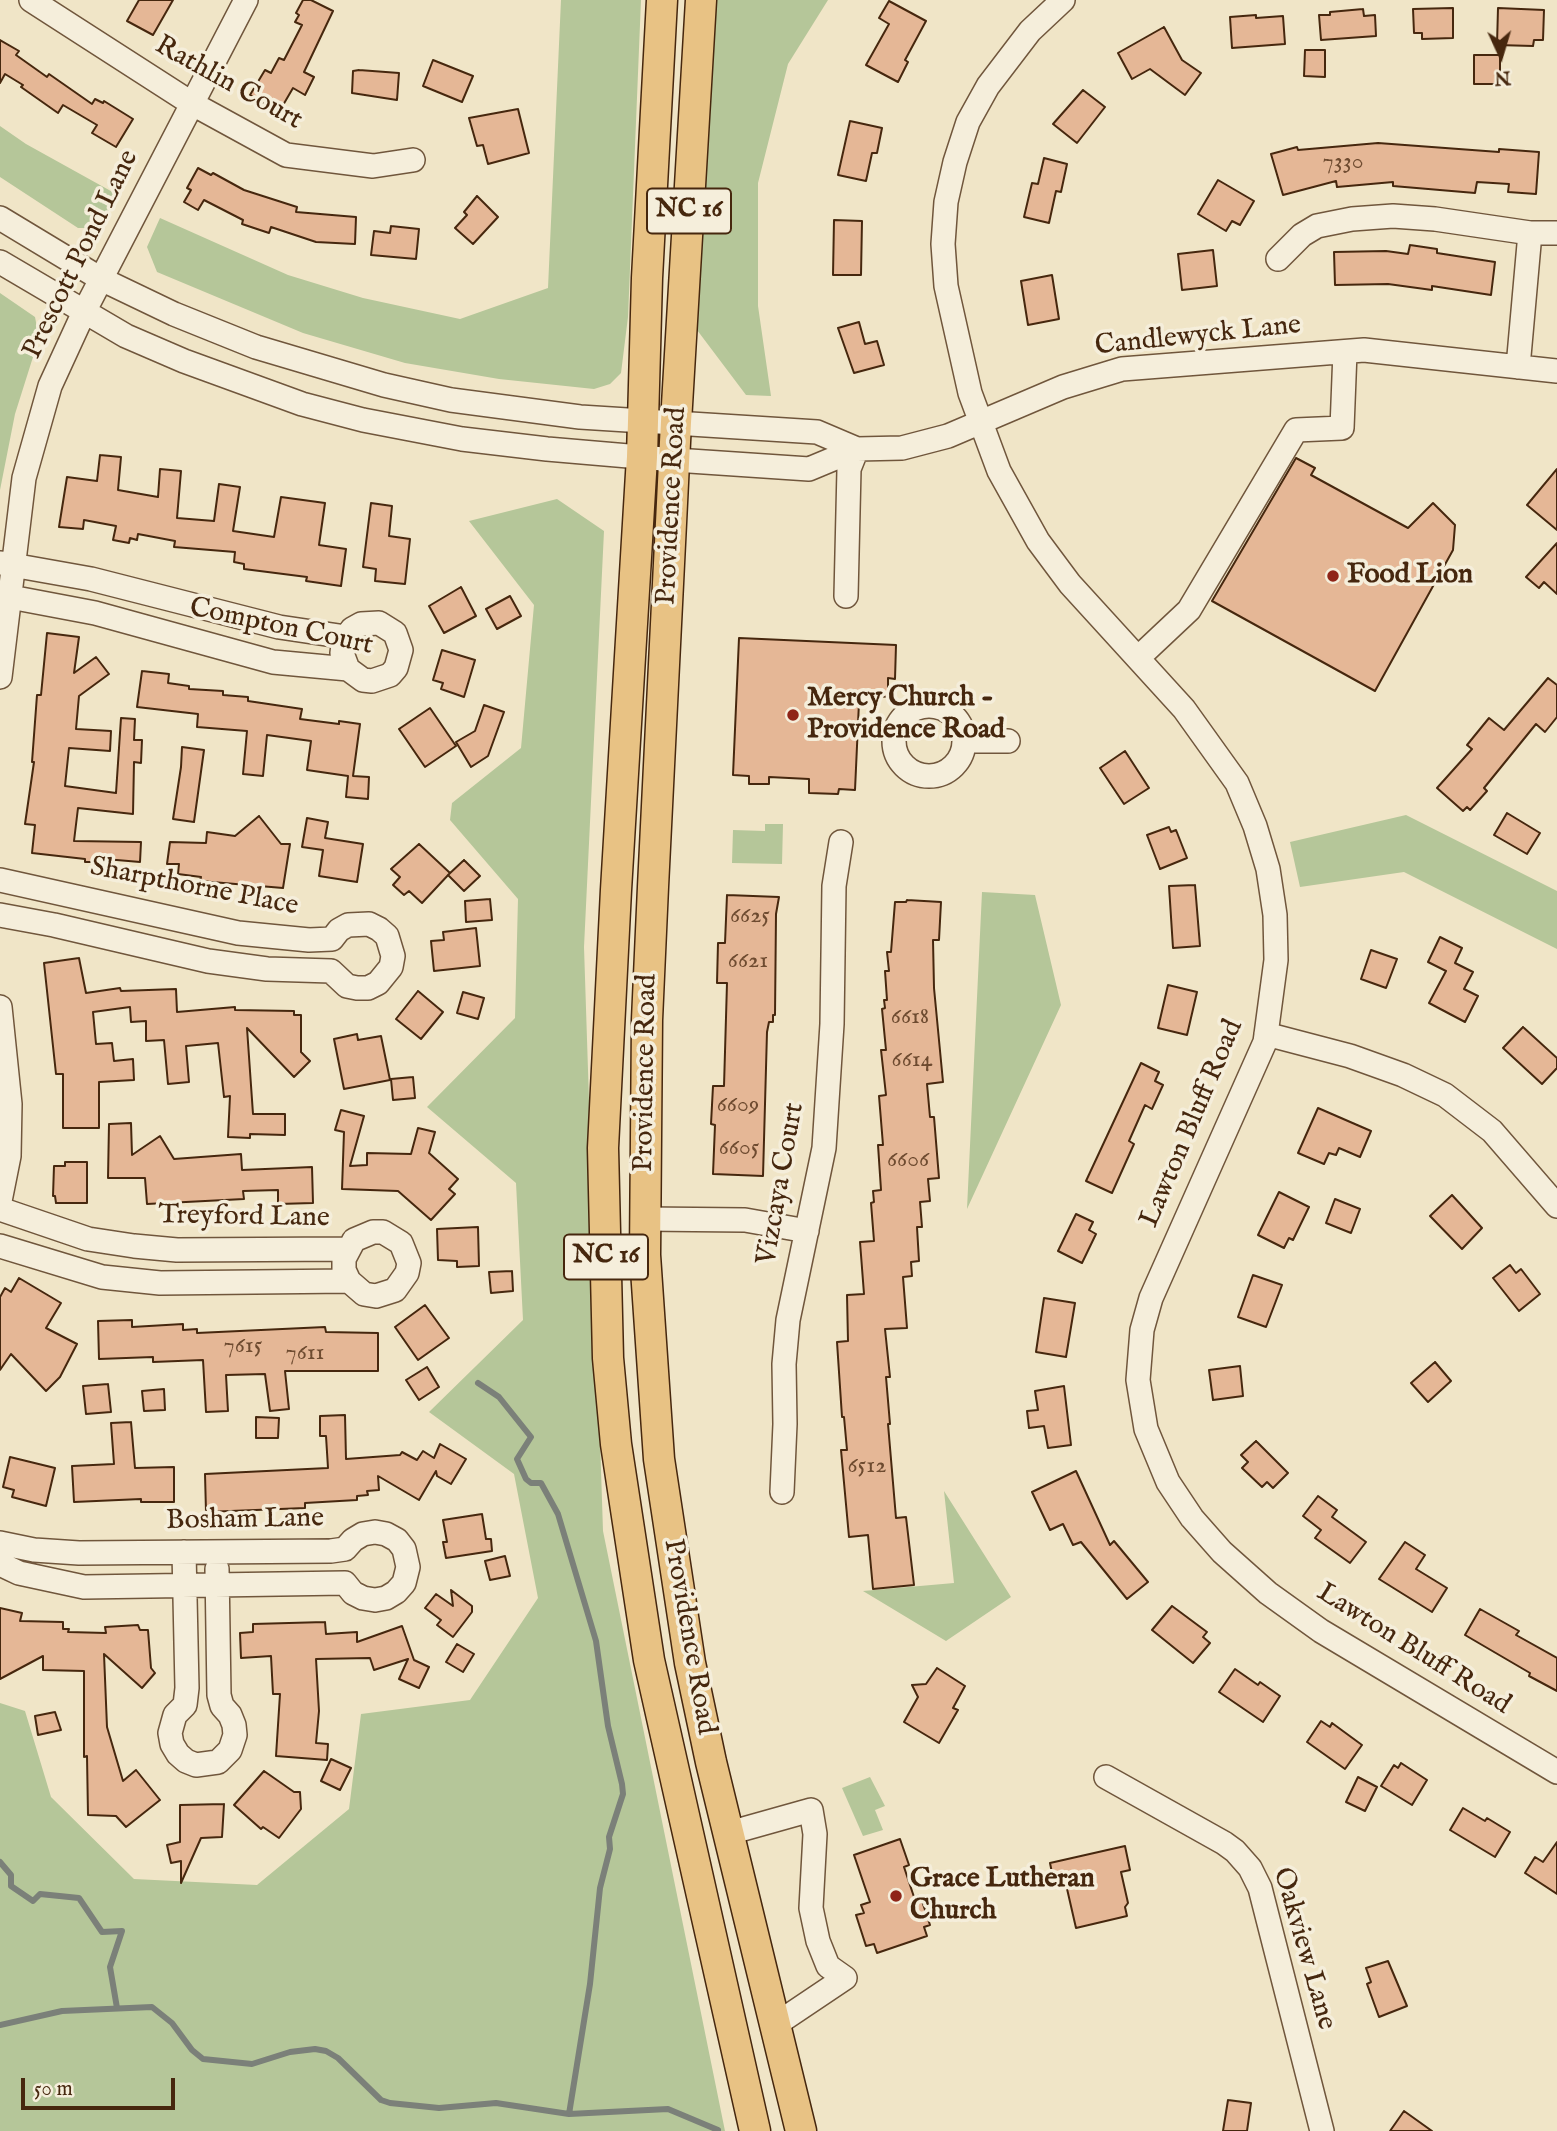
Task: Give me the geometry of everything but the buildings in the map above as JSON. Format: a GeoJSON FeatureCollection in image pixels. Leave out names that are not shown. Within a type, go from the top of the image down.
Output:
{"type":"FeatureCollection","features":[{"type":"Feature","properties":{"kind":"main road","name":"Providence Road"},"geometry":{"type":"LineString","coordinates":[[662,0],[642,457],[615,890],[603,1148],[608,1358],[615,1444],[649,1660],[755,2131]]}},
{"type":"Feature","properties":{"kind":"main road","name":"Providence Road"},"geometry":{"type":"LineString","coordinates":[[701,0],[676,422],[648,994],[644,1219],[649,1338],[659,1459],[690,1663],[711,1762],[801,2131]]}},
{"type":"Feature","properties":{"kind":"street","name":"Rathlin Court"},"geometry":{"type":"LineString","coordinates":[[31,0],[191,103],[286,155],[373,166],[413,160]]}},
{"type":"Feature","properties":{"kind":"street","name":"Prescott Pond Lane"},"geometry":{"type":"LineString","coordinates":[[0,677],[7,564],[24,478],[50,386],[84,312],[246,0]]}},
{"type":"Feature","properties":{"kind":"street","name":"Lawton Bluff Road"},"geometry":{"type":"LineString","coordinates":[[1063,0],[1030,30],[988,86],[968,122],[946,202],[943,244],[946,286],[979,422],[1010,495],[1038,541],[1070,584],[1203,733],[1237,783],[1255,825],[1268,869],[1275,915],[1276,960],[1265,1042],[1151,1298],[1142,1330],[1138,1363],[1140,1402],[1146,1429],[1168,1482],[1192,1518],[1222,1552],[1268,1593],[1321,1631],[1557,1772]]}},
{"type":"Feature","properties":{"kind":"street"},"geometry":{"type":"LineString","coordinates":[[1278,259],[1302,234],[1317,226],[1352,219],[1393,216],[1435,219],[1530,233],[1557,233]]}},
{"type":"Feature","properties":{"kind":"street","name":"Candlewyck Lane"},"geometry":{"type":"LineString","coordinates":[[0,218],[101,279],[174,314],[220,334],[312,365],[384,385],[513,410],[580,417],[817,432],[857,449]]}},
{"type":"Feature","properties":{"kind":"street"},"geometry":{"type":"LineString","coordinates":[[1518,367],[1530,233]]}},
{"type":"Feature","properties":{"kind":"street","name":"Candlewyck Lane"},"geometry":{"type":"LineString","coordinates":[[0,262],[126,336],[184,361],[302,404],[363,420],[462,439],[675,460],[809,469],[857,449],[902,448],[947,436],[1082,380],[1122,369],[1364,351],[1557,371]]}},
{"type":"Feature","properties":{"kind":"street"},"geometry":{"type":"LineString","coordinates":[[1138,658],[1189,610],[1296,430],[1342,428],[1345,352]]}},
{"type":"Feature","properties":{"kind":"street"},"geometry":{"type":"LineString","coordinates":[[846,596],[849,469],[857,449]]}},
{"type":"Feature","properties":{"kind":"street","name":"Compton Court"},"geometry":{"type":"LineString","coordinates":[[5,596],[95,613],[273,662],[348,669],[363,680],[382,679],[396,668],[401,650],[395,633],[379,623],[360,624],[346,637],[279,627],[91,579],[7,564]]}},
{"type":"Feature","properties":{"kind":"street"},"geometry":{"type":"LineString","coordinates":[[174,636],[182,603]]}},
{"type":"Feature","properties":{"kind":"street"},"geometry":{"type":"LineString","coordinates":[[346,637],[342,653],[348,669]]}},
{"type":"Feature","properties":{"kind":"street"},"geometry":{"type":"LineString","coordinates":[[965,741],[1008,741]]}},
{"type":"Feature","properties":{"kind":"street","name":"Vizcaya Court"},"geometry":{"type":"LineString","coordinates":[[782,1492],[788,1321],[824,1148],[832,1024],[834,886],[842,842]]}},
{"type":"Feature","properties":{"kind":"street","name":"Sharpthorne Place"},"geometry":{"type":"LineString","coordinates":[[0,880],[238,933],[309,940],[332,939],[339,930],[348,925],[369,924],[387,936],[393,956],[386,976],[378,984],[357,988],[347,986],[331,971],[267,969],[208,961],[0,915]]}},
{"type":"Feature","properties":{"kind":"street"},"geometry":{"type":"LineString","coordinates":[[157,950],[164,916]]}},
{"type":"Feature","properties":{"kind":"street"},"geometry":{"type":"LineString","coordinates":[[331,971],[328,950],[332,939]]}},
{"type":"Feature","properties":{"kind":"street"},"geometry":{"type":"LineString","coordinates":[[0,1007],[10,1104],[9,1156],[0,1201]]}},
{"type":"Feature","properties":{"kind":"street"},"geometry":{"type":"LineString","coordinates":[[1266,1034],[1350,1056],[1403,1075],[1445,1096],[1492,1131],[1557,1206]]}},
{"type":"Feature","properties":{"kind":"street","name":"Treyford Lane"},"geometry":{"type":"LineString","coordinates":[[0,1209],[88,1239],[177,1250],[347,1249],[363,1234],[383,1232],[401,1243],[409,1263],[402,1282],[395,1290],[385,1295],[364,1294],[355,1289],[349,1281],[175,1283],[102,1277],[0,1246]]}},
{"type":"Feature","properties":{"kind":"street"},"geometry":{"type":"LineString","coordinates":[[644,1219],[745,1220],[807,1231]]}},
{"type":"Feature","properties":{"kind":"street"},"geometry":{"type":"LineString","coordinates":[[347,1249],[344,1270],[349,1281]]}},
{"type":"Feature","properties":{"kind":"street"},"geometry":{"type":"LineString","coordinates":[[175,1283],[177,1250]]}},
{"type":"Feature","properties":{"kind":"street","name":"Bosham Lane"},"geometry":{"type":"LineString","coordinates":[[0,1543],[34,1550],[79,1553],[331,1551],[345,1549],[363,1534],[375,1532],[397,1540],[404,1549],[408,1567],[404,1583],[386,1598],[363,1598],[345,1583]]}},
{"type":"Feature","properties":{"kind":"street"},"geometry":{"type":"LineString","coordinates":[[0,1564],[19,1573],[84,1587],[345,1583],[340,1566],[345,1549]]}},
{"type":"Feature","properties":{"kind":"street"},"geometry":{"type":"LineString","coordinates":[[184,1552],[187,1688],[185,1705]]}},
{"type":"Feature","properties":{"kind":"street"},"geometry":{"type":"LineString","coordinates":[[216,1552],[219,1695],[222,1706]]}},
{"type":"Feature","properties":{"kind":"street"},"geometry":{"type":"LineString","coordinates":[[204,1700],[222,1706],[230,1714],[234,1724],[233,1746],[218,1762],[196,1765],[178,1754],[172,1744],[170,1733],[175,1715],[185,1705],[204,1700]]}},
{"type":"Feature","properties":{"kind":"street","name":"Oakview Lane"},"geometry":{"type":"LineString","coordinates":[[1106,1777],[1224,1843],[1250,1868],[1260,1888],[1322,2131]]}},
{"type":"Feature","properties":{"kind":"street"},"geometry":{"type":"LineString","coordinates":[[729,1833],[811,1810],[815,1834],[811,1908],[817,1941],[828,1966],[845,1978],[775,2025]]}},
{"type":"Feature","properties":{"kind":"green space"},"geometry":{"type":"Polygon","coordinates":[[[561,0],[641,0],[628,317],[621,373],[610,384],[594,389],[499,379],[405,363],[303,333],[157,272],[147,247],[160,218],[288,275],[363,298],[460,319],[548,288],[561,0]]]}},
{"type":"Feature","properties":{"kind":"green space"},"geometry":{"type":"Polygon","coordinates":[[[706,0],[828,0],[788,64],[758,183],[758,306],[771,396],[746,395],[691,322],[706,0]]]}},
{"type":"Feature","properties":{"kind":"green space"},"geometry":{"type":"Polygon","coordinates":[[[0,126],[26,144],[118,195],[104,221],[94,228],[78,228],[0,177],[0,126]]]}},
{"type":"Feature","properties":{"kind":"green space"},"geometry":{"type":"Polygon","coordinates":[[[0,293],[35,317],[39,338],[15,414],[0,490],[0,293]]]}},
{"type":"Feature","properties":{"kind":"green space"},"geometry":{"type":"Polygon","coordinates":[[[557,499],[604,531],[584,947],[603,1531],[725,2131],[0,2131],[0,1703],[25,1711],[51,1797],[134,1879],[257,1885],[349,1809],[361,1714],[470,1700],[538,1598],[514,1474],[429,1412],[523,1320],[516,1183],[427,1107],[515,1018],[518,899],[450,820],[452,803],[521,748],[534,605],[469,521],[557,499]]]}},
{"type":"Feature","properties":{"kind":"green space"},"geometry":{"type":"Polygon","coordinates":[[[1406,815],[1557,891],[1557,949],[1404,872],[1300,887],[1290,842],[1406,815]]]}},
{"type":"Feature","properties":{"kind":"green space"},"geometry":{"type":"Polygon","coordinates":[[[765,824],[783,824],[782,864],[732,863],[733,830],[765,831],[765,824]]]}},
{"type":"Feature","properties":{"kind":"green space"},"geometry":{"type":"Polygon","coordinates":[[[982,892],[1035,895],[1061,1005],[967,1209],[982,892]]]}},
{"type":"Feature","properties":{"kind":"green space"},"geometry":{"type":"Polygon","coordinates":[[[944,1491],[1011,1597],[946,1641],[863,1591],[954,1583],[944,1491]]]}},
{"type":"Feature","properties":{"kind":"green space"},"geometry":{"type":"Polygon","coordinates":[[[870,1777],[885,1806],[875,1810],[883,1830],[863,1836],[842,1788],[870,1777]]]}},
{"type":"Feature","properties":{"kind":"waterway"},"geometry":{"type":"LineString","coordinates":[[478,1383],[499,1397],[531,1437],[517,1459],[526,1479],[531,1483],[541,1483],[558,1514],[596,1641],[608,1726],[622,1784],[623,1794],[609,1837],[610,1849],[600,1888],[590,1984],[569,2114]]}},
{"type":"Feature","properties":{"kind":"waterway"},"geometry":{"type":"LineString","coordinates":[[0,1862],[11,1875],[11,1886],[33,1901],[40,1894],[79,1898],[102,1932],[122,1931],[110,1967],[117,2008]]}},
{"type":"Feature","properties":{"kind":"waterway"},"geometry":{"type":"LineString","coordinates":[[0,2025],[62,2011],[152,2007],[172,2023],[192,2050],[203,2059],[252,2064],[290,2052],[315,2049],[326,2051],[338,2058],[381,2100],[390,2103],[439,2108],[496,2103],[569,2114],[668,2109],[718,2130]]}},
{"type":"Feature","properties":{"kind":"place","name":"Food Lion"},"geometry":{"type":"Point","coordinates":[1333,576]}},
{"type":"Feature","properties":{"kind":"place","name":"Mercy Church - Providence Road"},"geometry":{"type":"Point","coordinates":[793,715]}},
{"type":"Feature","properties":{"kind":"place","name":"Grace Lutheran Church"},"geometry":{"type":"Point","coordinates":[896,1896]}}]}
